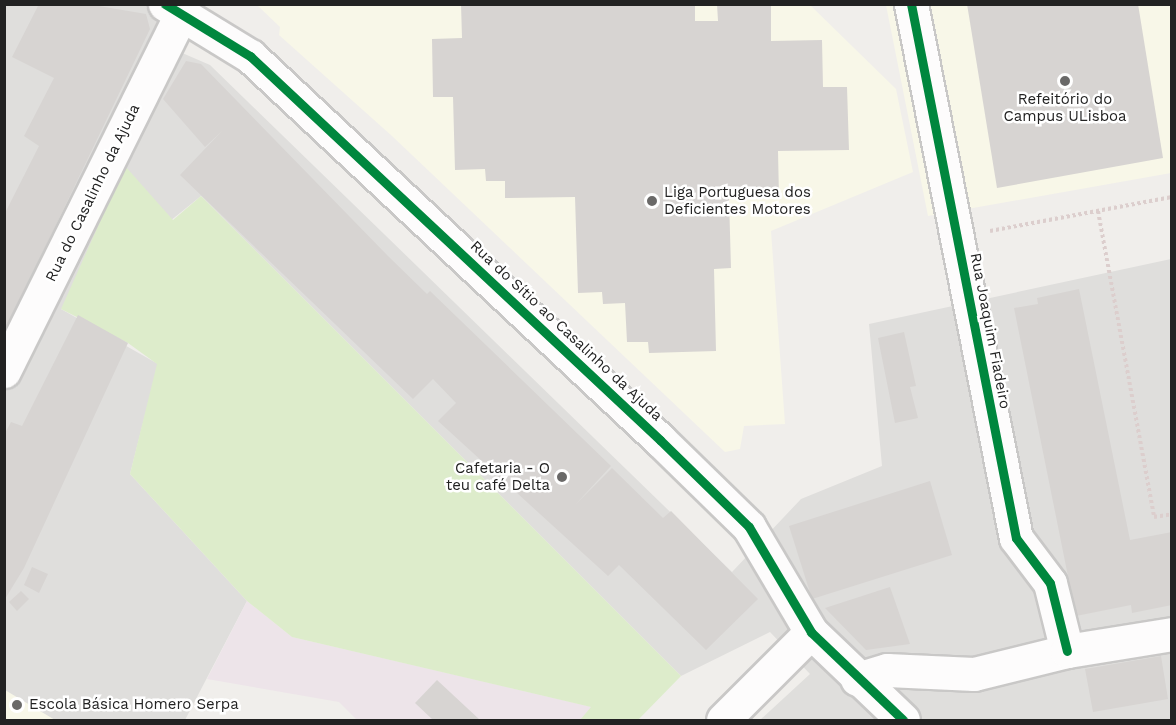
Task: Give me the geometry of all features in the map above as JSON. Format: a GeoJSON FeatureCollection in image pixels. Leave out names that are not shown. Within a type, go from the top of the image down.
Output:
{"type":"FeatureCollection","features":[{"type":"Feature","properties":{"kind":"street","name":"Rua Joaquim Fiadeiro"},"geometry":{"type":"LineString","coordinates":[[911,4],[1016,538],[1050,584],[1067,651]]}},
{"type":"Feature","properties":{"kind":"street","name":"Rua do Casalinho da Ajuda"},"geometry":{"type":"LineString","coordinates":[[4,371],[173,9]]}},
{"type":"Feature","properties":{"kind":"street","name":"Rua do Sítio ao Casalinho da Ajuda"},"geometry":{"type":"LineString","coordinates":[[173,9],[250,56],[660,440],[749,527],[811,632],[857,679],[903,720]]}},
{"type":"Feature","properties":{"kind":"street"},"geometry":{"type":"LineString","coordinates":[[723,720],[811,632]]}},
{"type":"Feature","properties":{"kind":"street"},"geometry":{"type":"LineString","coordinates":[[857,679],[887,670],[974,674],[1067,651],[1172,634]]}},
{"type":"Feature","properties":{"kind":"path"},"geometry":{"type":"LineString","coordinates":[[956,237],[1172,197]]}},
{"type":"Feature","properties":{"kind":"path"},"geometry":{"type":"LineString","coordinates":[[1098,211],[1154,517],[1172,514]]}},
{"type":"Feature","properties":{"kind":"shaded area"},"geometry":{"type":"Polygon","coordinates":[[[5,5],[169,5],[180,52],[210,65],[732,572],[801,499],[882,466],[869,324],[1171,259],[1171,720],[760,720],[810,674],[770,632],[681,676],[201,196],[61,309],[158,364],[130,474],[247,601],[185,720],[52,720],[5,692],[5,5]]]}},
{"type":"Feature","properties":{"kind":"shaded area","name":"Liga Portuguesa dos Deficientes Motores"},"geometry":{"type":"Polygon","coordinates":[[[257,5],[810,5],[896,89],[913,172],[771,231],[785,424],[744,426],[740,449],[725,452],[392,136],[279,35],[280,27],[257,5]]]}},
{"type":"Feature","properties":{"kind":"shaded area"},"geometry":{"type":"Polygon","coordinates":[[[886,5],[1171,5],[1171,173],[928,216],[886,5]]]}},
{"type":"Feature","properties":{"kind":"shaded area"},"geometry":{"type":"Polygon","coordinates":[[[247,601],[292,637],[592,707],[580,720],[357,720],[339,702],[207,679],[247,601]]]}},
{"type":"Feature","properties":{"kind":"shaded area","name":"Escola Básica Homero Serpa"},"geometry":{"type":"Polygon","coordinates":[[[5,690],[55,720],[5,720],[5,690]]]}},
{"type":"Feature","properties":{"kind":"green space"},"geometry":{"type":"Polygon","coordinates":[[[125,166],[173,220],[201,196],[681,676],[638,720],[580,720],[591,707],[292,637],[247,601],[130,474],[157,364],[128,343],[61,309],[125,166]]]}},
{"type":"Feature","properties":{"kind":"building"},"geometry":{"type":"Polygon","coordinates":[[[39,4],[87,4],[146,14],[150,29],[4,333],[4,215],[39,146],[24,136],[54,78],[12,57],[39,4]]]}},
{"type":"Feature","properties":{"kind":"building"},"geometry":{"type":"Polygon","coordinates":[[[461,4],[695,4],[695,21],[718,21],[717,4],[771,4],[771,41],[822,40],[823,87],[847,87],[849,150],[778,151],[779,197],[729,198],[731,268],[714,269],[716,351],[649,353],[648,342],[627,342],[625,303],[603,304],[602,292],[578,293],[575,197],[505,198],[505,181],[486,181],[485,169],[455,170],[453,97],[433,97],[432,39],[462,38],[461,4]]]}},
{"type":"Feature","properties":{"kind":"building","name":"Refeitório do Campus ULisboa"},"geometry":{"type":"Polygon","coordinates":[[[967,4],[1138,4],[1163,158],[997,188],[967,4]]]}},
{"type":"Feature","properties":{"kind":"building"},"geometry":{"type":"Polygon","coordinates":[[[186,61],[201,64],[388,256],[427,294],[430,291],[611,466],[575,505],[612,468],[663,518],[671,511],[758,599],[706,650],[619,565],[608,576],[438,421],[456,403],[433,379],[413,399],[180,175],[222,131],[205,147],[163,99],[186,61]]]}},
{"type":"Feature","properties":{"kind":"building"},"geometry":{"type":"Polygon","coordinates":[[[1079,289],[1130,540],[1172,532],[1172,605],[1132,613],[1131,605],[1076,616],[1014,308],[1038,304],[1037,298],[1079,289]]]}},
{"type":"Feature","properties":{"kind":"building"},"geometry":{"type":"Polygon","coordinates":[[[78,315],[128,343],[24,568],[5,599],[5,433],[11,422],[22,426],[78,315]]]}},
{"type":"Feature","properties":{"kind":"building"},"geometry":{"type":"Polygon","coordinates":[[[904,332],[916,386],[910,387],[918,418],[895,423],[878,338],[904,332]]]}},
{"type":"Feature","properties":{"kind":"building"},"geometry":{"type":"Polygon","coordinates":[[[930,481],[952,555],[812,599],[789,526],[930,481]]]}},
{"type":"Feature","properties":{"kind":"building"},"geometry":{"type":"Polygon","coordinates":[[[32,567],[48,574],[39,593],[24,585],[32,567]]]}},
{"type":"Feature","properties":{"kind":"building"},"geometry":{"type":"Polygon","coordinates":[[[890,587],[910,644],[866,650],[825,608],[890,587]]]}},
{"type":"Feature","properties":{"kind":"building"},"geometry":{"type":"Polygon","coordinates":[[[21,591],[29,599],[17,611],[9,602],[21,591]]]}},
{"type":"Feature","properties":{"kind":"building"},"geometry":{"type":"Polygon","coordinates":[[[1161,656],[1168,699],[1093,712],[1085,669],[1161,656]]]}},
{"type":"Feature","properties":{"kind":"building"},"geometry":{"type":"Polygon","coordinates":[[[437,680],[480,720],[433,720],[415,703],[437,680]]]}},
{"type":"Feature","properties":{"kind":"cycle path"},"geometry":{"type":"LineString","coordinates":[[165,4],[250,56],[660,440],[749,527],[811,632],[903,720]]}},
{"type":"Feature","properties":{"kind":"cycle path"},"geometry":{"type":"LineString","coordinates":[[911,4],[1016,538],[1050,583],[1067,651]]}},
{"type":"Feature","properties":{"kind":"place","name":"Refeitório do Campus ULisboa"},"geometry":{"type":"Point","coordinates":[1065,81]}},
{"type":"Feature","properties":{"kind":"place","name":"Liga Portuguesa dos Deficientes Motores"},"geometry":{"type":"Point","coordinates":[652,201]}},
{"type":"Feature","properties":{"kind":"place","name":"Cafetaria - O teu café Delta"},"geometry":{"type":"Point","coordinates":[562,477]}},
{"type":"Feature","properties":{"kind":"place","name":"Escola Básica Homero Serpa"},"geometry":{"type":"Point","coordinates":[17,705]}}]}
